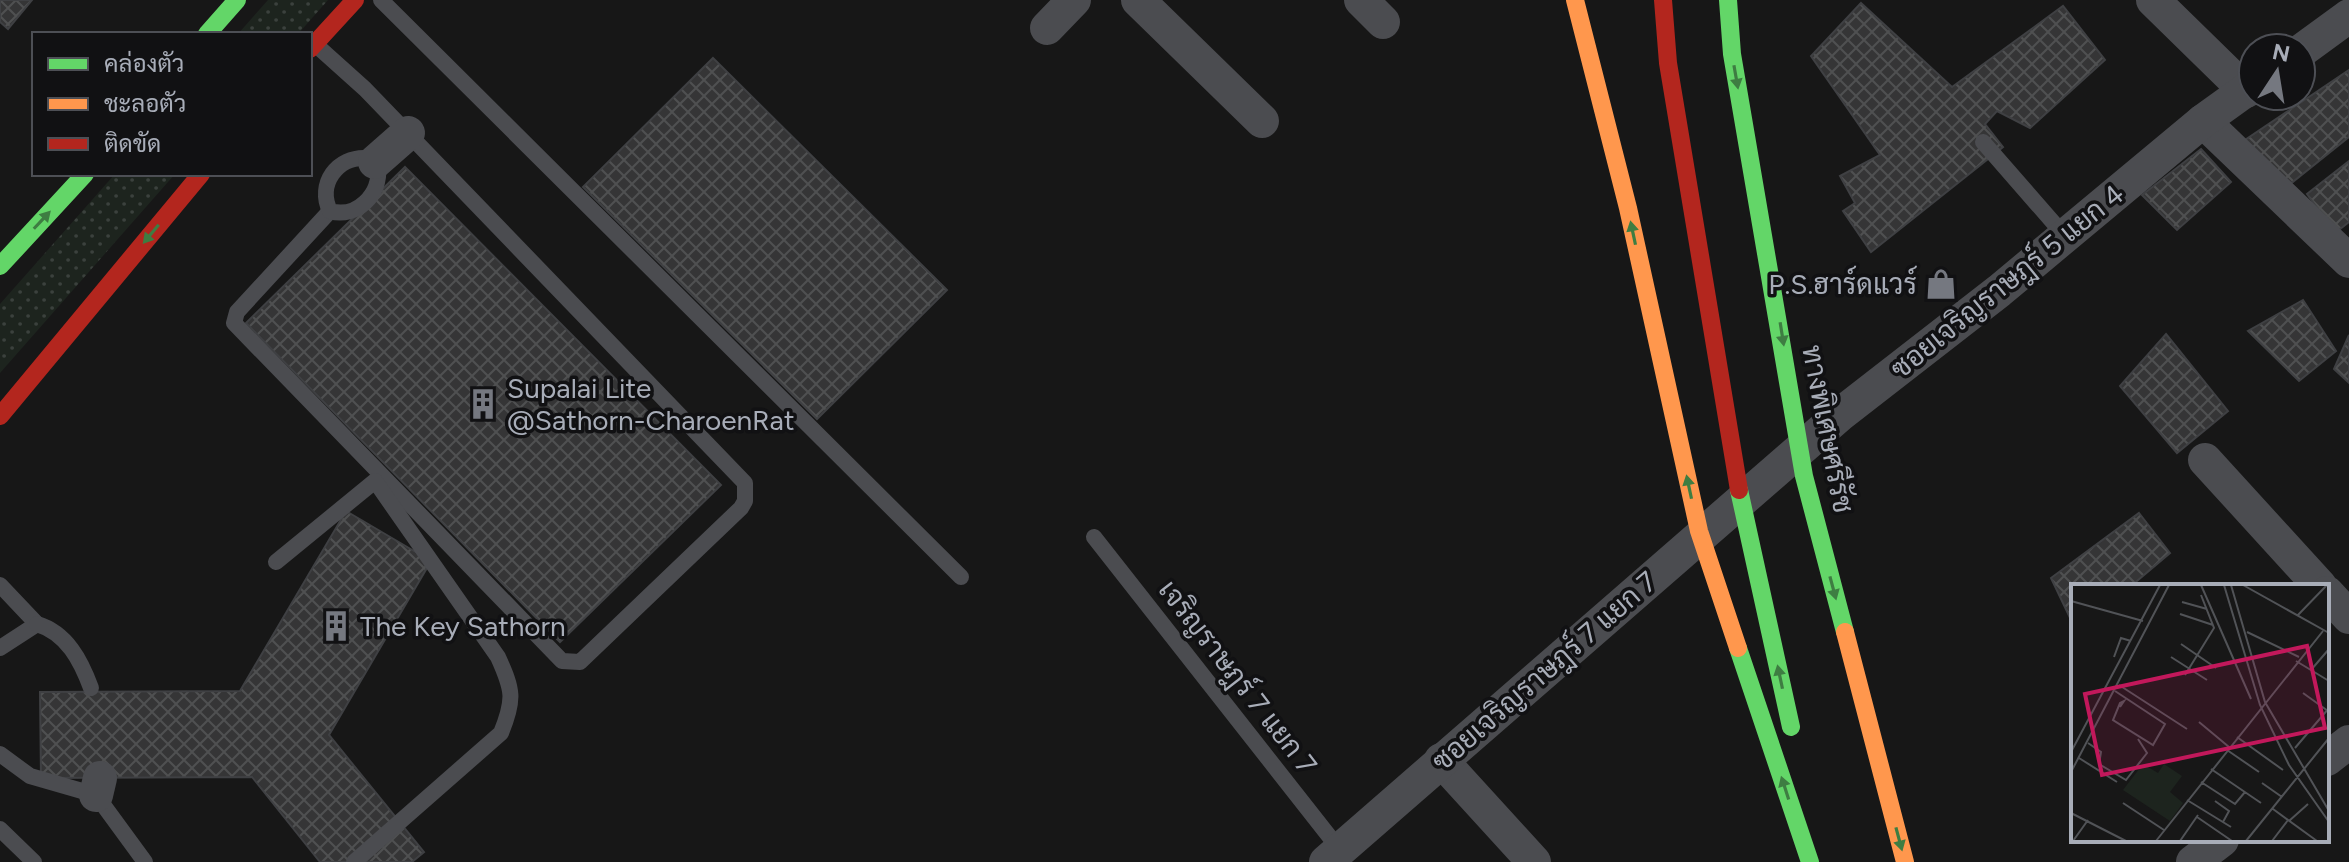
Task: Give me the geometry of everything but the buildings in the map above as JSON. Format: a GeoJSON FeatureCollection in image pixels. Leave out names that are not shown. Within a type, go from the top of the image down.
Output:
{"type":"FeatureCollection","features":[{"type":"Feature","properties":{"kind":"main road"},"geometry":{"type":"LineString","coordinates":[[209,32],[237,0]]}},
{"type":"Feature","properties":{"kind":"main road"},"geometry":{"type":"LineString","coordinates":[[312,46],[355,0]]}},
{"type":"Feature","properties":{"kind":"main road"},"geometry":{"type":"LineString","coordinates":[[1575,0],[1628,208],[1699,531],[1810,862]]}},
{"type":"Feature","properties":{"kind":"main road"},"geometry":{"type":"LineString","coordinates":[[1663,0],[1668,63],[1740,495],[1795,747]]}},
{"type":"Feature","properties":{"kind":"main road","name":"ทางพิเศษศรีรัช"},"geometry":{"type":"LineString","coordinates":[[1728,0],[1732,54],[1804,476],[1905,862]]}},
{"type":"Feature","properties":{"kind":"main road"},"geometry":{"type":"LineString","coordinates":[[0,266],[83,176]]}},
{"type":"Feature","properties":{"kind":"main road"},"geometry":{"type":"LineString","coordinates":[[0,416],[199,176]]}},
{"type":"Feature","properties":{"kind":"main road"},"geometry":{"type":"LineString","coordinates":[[1802,776],[1821,862]]}},
{"type":"Feature","properties":{"kind":"street"},"geometry":{"type":"LineString","coordinates":[[1047,28],[1074,0]]}},
{"type":"Feature","properties":{"kind":"street"},"geometry":{"type":"LineString","coordinates":[[1138,0],[1262,121]]}},
{"type":"Feature","properties":{"kind":"street"},"geometry":{"type":"LineString","coordinates":[[2153,0],[2237,77]]}},
{"type":"Feature","properties":{"kind":"street"},"geometry":{"type":"LineString","coordinates":[[2317,39],[2349,16]]}},
{"type":"Feature","properties":{"kind":"street","name":"ซอยเจริญราษฎร์ 5 แยก 4"},"geometry":{"type":"LineString","coordinates":[[1763,481],[1842,413],[2237,97]]}},
{"type":"Feature","properties":{"kind":"street"},"geometry":{"type":"LineString","coordinates":[[2203,121],[2345,249]]}},
{"type":"Feature","properties":{"kind":"street"},"geometry":{"type":"LineString","coordinates":[[375,162],[408,133]]}},
{"type":"Feature","properties":{"kind":"street"},"geometry":{"type":"LineString","coordinates":[[2205,460],[2318,584]]}},
{"type":"Feature","properties":{"kind":"street","name":"ซอยเจริญราษฎร์ 7 แยก 7"},"geometry":{"type":"LineString","coordinates":[[1333,856],[1763,481]]}},
{"type":"Feature","properties":{"kind":"street"},"geometry":{"type":"LineString","coordinates":[[2329,595],[2349,617]]}},
{"type":"Feature","properties":{"kind":"street"},"geometry":{"type":"LineString","coordinates":[[2329,757],[2349,742]]}},
{"type":"Feature","properties":{"kind":"street"},"geometry":{"type":"LineString","coordinates":[[1441,760],[1534,862]]}},
{"type":"Feature","properties":{"kind":"street"},"geometry":{"type":"LineString","coordinates":[[2193,862],[2219,842]]}},
{"type":"Feature","properties":{"kind":"lane"},"geometry":{"type":"LineString","coordinates":[[381,0],[961,577]]}},
{"type":"Feature","properties":{"kind":"lane"},"geometry":{"type":"LineString","coordinates":[[312,46],[408,133],[745,483],[745,501],[741,508],[580,662],[562,661],[234,323],[237,312],[330,211],[353,210],[372,196],[379,177],[375,162],[367,158],[348,160],[333,172],[325,190],[330,211]]}},
{"type":"Feature","properties":{"kind":"lane"},"geometry":{"type":"LineString","coordinates":[[1983,142],[2065,236]]}},
{"type":"Feature","properties":{"kind":"lane"},"geometry":{"type":"LineString","coordinates":[[276,562],[375,481],[498,657],[511,685],[511,708],[501,733],[354,862]]}},
{"type":"Feature","properties":{"kind":"lane","name":"เจริญราษฎร์ 7 แยก 7"},"geometry":{"type":"LineString","coordinates":[[1094,537],[1333,856]]}},
{"type":"Feature","properties":{"kind":"lane"},"geometry":{"type":"LineString","coordinates":[[0,585],[37,624],[53,630],[64,640],[83,667],[91,688]]}},
{"type":"Feature","properties":{"kind":"lane"},"geometry":{"type":"LineString","coordinates":[[0,648],[37,624]]}},
{"type":"Feature","properties":{"kind":"lane"},"geometry":{"type":"LineString","coordinates":[[0,754],[30,776],[98,786],[145,862]]}},
{"type":"Feature","properties":{"kind":"lane"},"geometry":{"type":"LineString","coordinates":[[0,829],[34,862]]}},
{"type":"Feature","properties":{"kind":"shaded area"},"geometry":{"type":"Polygon","coordinates":[[[268,0],[328,0],[300,32],[240,32],[268,0]]]}},
{"type":"Feature","properties":{"kind":"shaded area"},"geometry":{"type":"Polygon","coordinates":[[[113,176],[173,176],[0,373],[0,304],[113,176]]]}},
{"type":"Feature","properties":{"kind":"traffic: fast"},"geometry":{"type":"LineString","coordinates":[[209,32],[237,0]]}},
{"type":"Feature","properties":{"kind":"traffic: fast"},"geometry":{"type":"LineString","coordinates":[[1728,0],[1732,54],[1804,476],[1845,632]]}},
{"type":"Feature","properties":{"kind":"traffic: fast"},"geometry":{"type":"LineString","coordinates":[[0,266],[83,176]]}},
{"type":"Feature","properties":{"kind":"traffic: fast"},"geometry":{"type":"LineString","coordinates":[[1739,490],[1791,727]]}},
{"type":"Feature","properties":{"kind":"traffic: fast"},"geometry":{"type":"LineString","coordinates":[[1738,648],[1810,862]]}},
{"type":"Feature","properties":{"kind":"traffic: jam"},"geometry":{"type":"LineString","coordinates":[[312,47],[355,0]]}},
{"type":"Feature","properties":{"kind":"traffic: jam"},"geometry":{"type":"LineString","coordinates":[[1663,0],[1668,63],[1739,490]]}},
{"type":"Feature","properties":{"kind":"traffic: jam"},"geometry":{"type":"LineString","coordinates":[[0,416],[199,176]]}},
{"type":"Feature","properties":{"kind":"traffic: slow"},"geometry":{"type":"LineString","coordinates":[[1575,0],[1628,208],[1699,531],[1738,648]]}},
{"type":"Feature","properties":{"kind":"traffic: slow"},"geometry":{"type":"LineString","coordinates":[[1845,632],[1905,862]]}},
{"type":"Feature","properties":{"kind":"place","name":"P.S.ฮาร์ดแวร์"},"geometry":{"type":"Point","coordinates":[1941,284]}},
{"type":"Feature","properties":{"kind":"place","name":"Supalai Lite @Sathorn-CharoenRat"},"geometry":{"type":"Point","coordinates":[483,404]}},
{"type":"Feature","properties":{"kind":"place","name":"The Key Sathorn"},"geometry":{"type":"Point","coordinates":[336,626]}}]}
